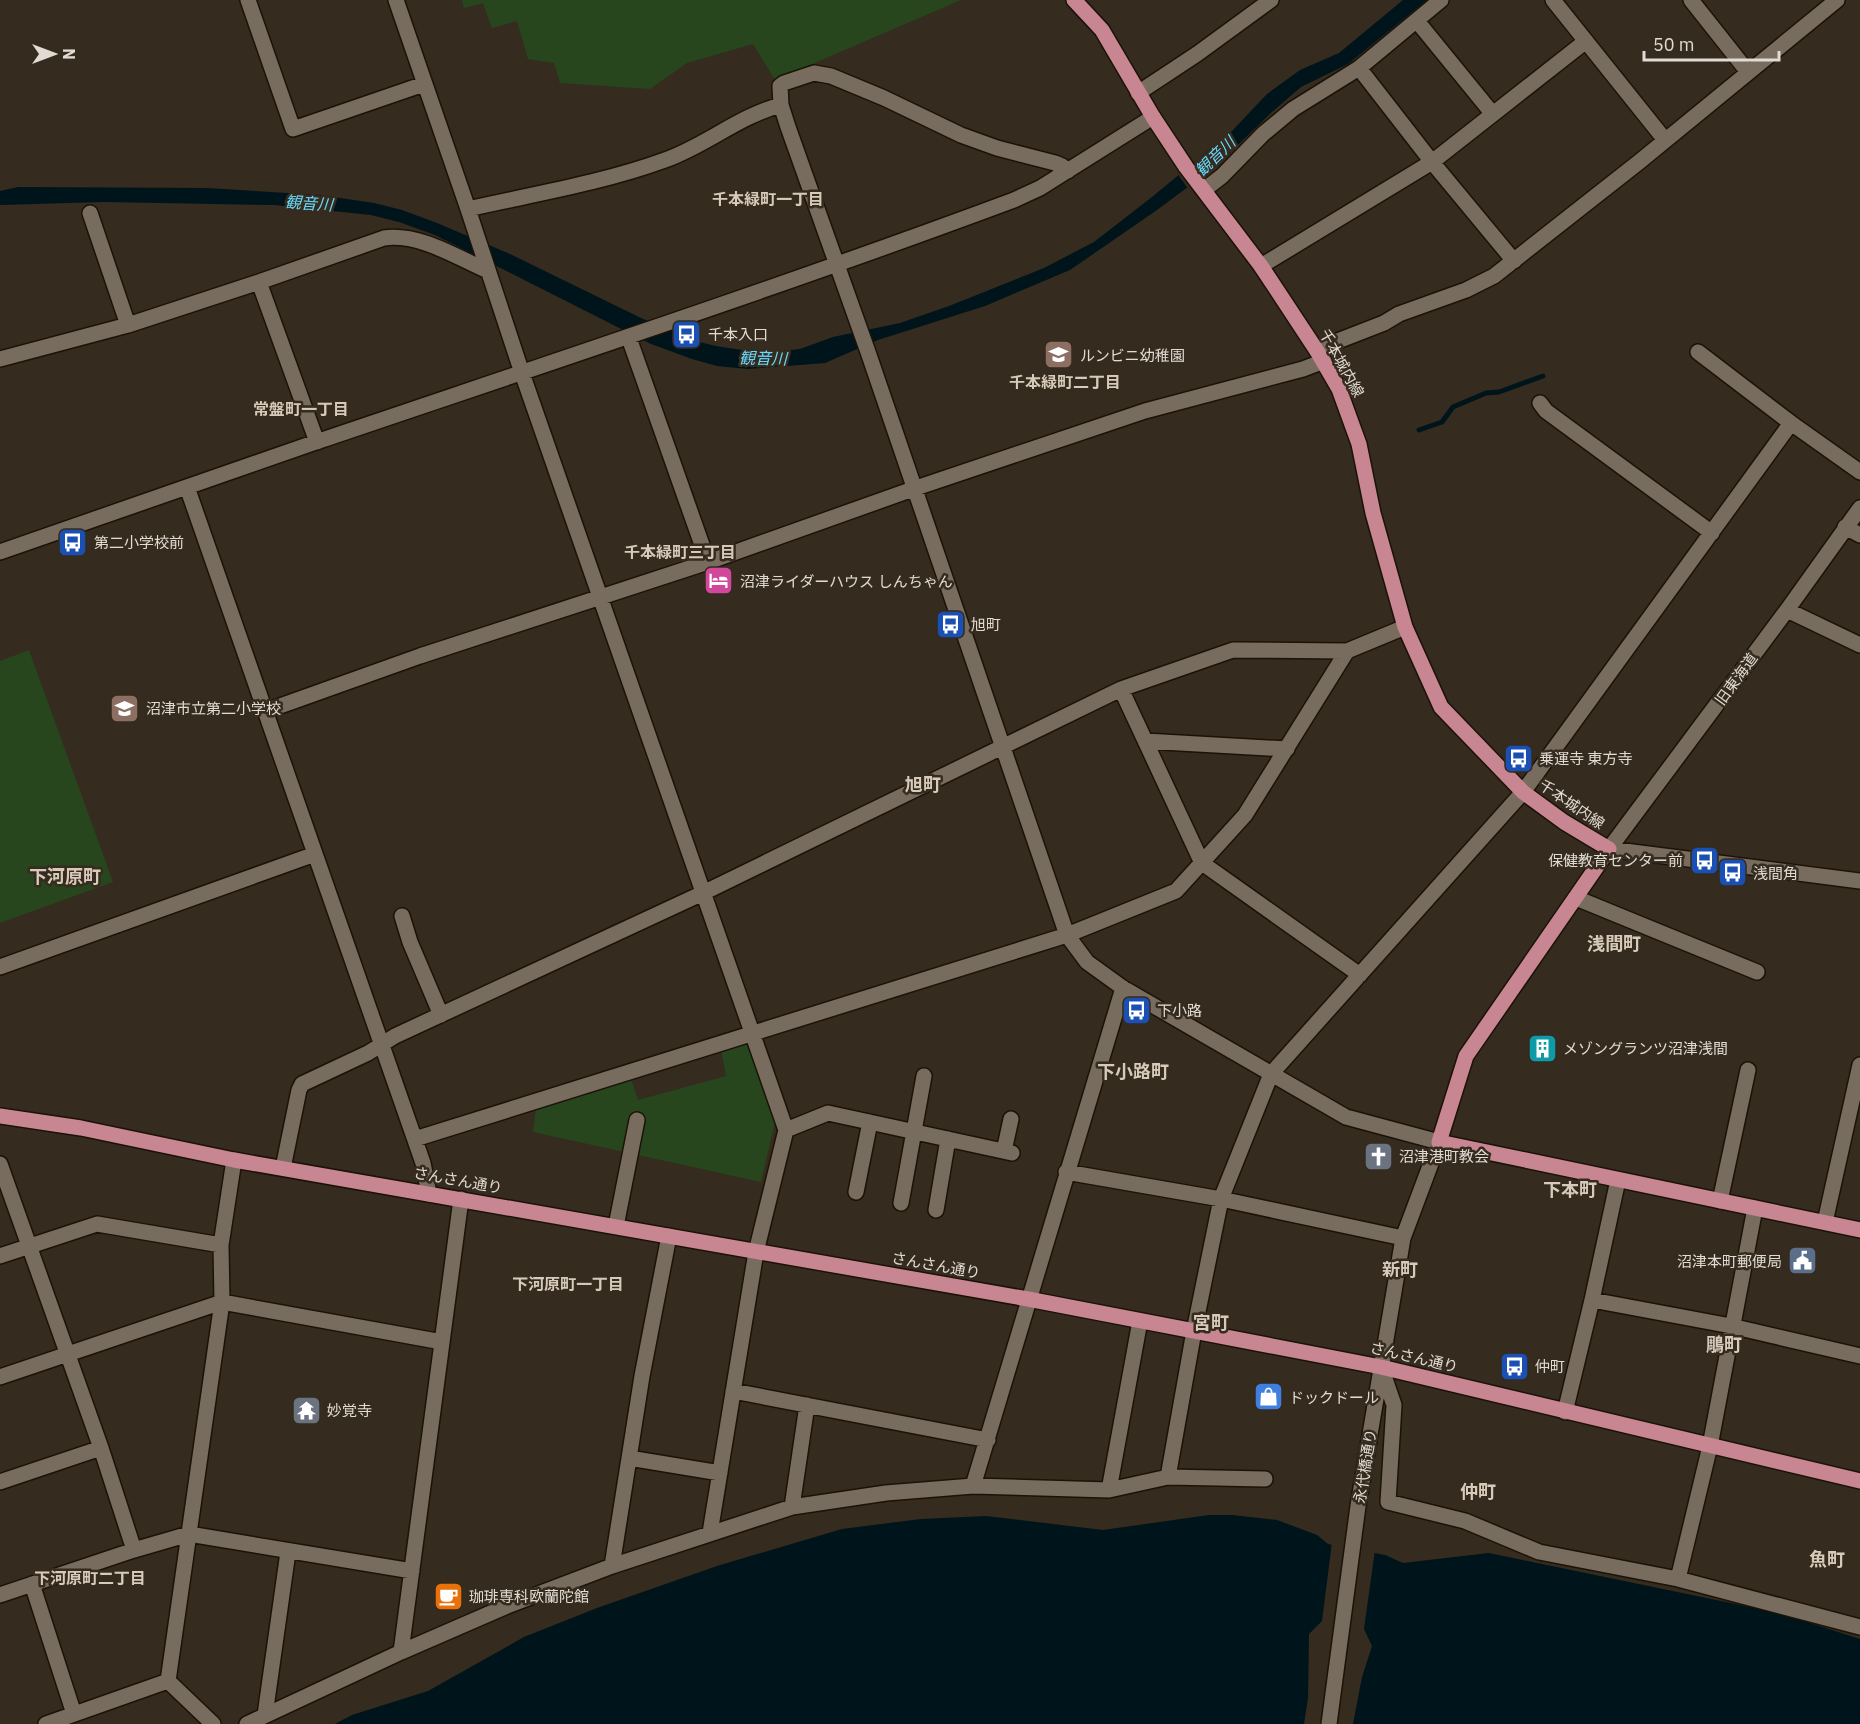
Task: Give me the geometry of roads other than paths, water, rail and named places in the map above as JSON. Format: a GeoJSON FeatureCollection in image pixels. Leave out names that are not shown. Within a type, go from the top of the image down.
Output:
{"type":"FeatureCollection","features":[{"type":"Feature","properties":{"kind":"main road","name":"千本城内線"},"geometry":{"type":"LineString","coordinates":[[1074,0],[1102,30],[1138,93],[1186,167],[1261,266],[1339,389],[1359,444],[1372,513],[1405,627],[1441,707],[1523,792],[1564,822],[1609,849],[1466,1056],[1439,1142]]}},
{"type":"Feature","properties":{"kind":"main road","name":"さんさん通り"},"geometry":{"type":"LineString","coordinates":[[0,1116],[81,1128],[234,1161],[1028,1299],[1381,1367],[1860,1481]]}},
{"type":"Feature","properties":{"kind":"main road"},"geometry":{"type":"LineString","coordinates":[[1439,1142],[1860,1230]]}},
{"type":"Feature","properties":{"kind":"street"},"geometry":{"type":"LineString","coordinates":[[248,0],[293,129],[424,84]]}},
{"type":"Feature","properties":{"kind":"street"},"geometry":{"type":"LineString","coordinates":[[396,0],[522,373],[786,1130],[756,1252],[710,1533]]}},
{"type":"Feature","properties":{"kind":"street"},"geometry":{"type":"LineString","coordinates":[[1138,93],[1197,54],[1271,0]]}},
{"type":"Feature","properties":{"kind":"street"},"geometry":{"type":"LineString","coordinates":[[1201,186],[1222,176],[1263,134],[1293,109],[1359,68],[1441,0]]}},
{"type":"Feature","properties":{"kind":"street"},"geometry":{"type":"LineString","coordinates":[[1553,0],[1665,140]]}},
{"type":"Feature","properties":{"kind":"street"},"geometry":{"type":"LineString","coordinates":[[1691,0],[1748,72]]}},
{"type":"Feature","properties":{"kind":"street"},"geometry":{"type":"LineString","coordinates":[[266,711],[420,656],[708,562],[913,489],[1145,411],[1303,369],[1320,356],[1329,344],[1399,314],[1466,290],[1494,276],[1665,140],[1832,1]]}},
{"type":"Feature","properties":{"kind":"street"},"geometry":{"type":"LineString","coordinates":[[1417,21],[1492,113]]}},
{"type":"Feature","properties":{"kind":"street"},"geometry":{"type":"LineString","coordinates":[[1261,266],[1432,162],[1586,41]]}},
{"type":"Feature","properties":{"kind":"street"},"geometry":{"type":"LineString","coordinates":[[1359,68],[1432,162],[1514,261]]}},
{"type":"Feature","properties":{"kind":"street"},"geometry":{"type":"LineString","coordinates":[[1068,171],[1055,163],[997,148],[961,135],[884,98],[831,76],[814,73],[780,86],[781,105],[1067,934],[1086,962],[1123,988],[1346,1117],[1439,1142]]}},
{"type":"Feature","properties":{"kind":"street"},"geometry":{"type":"LineString","coordinates":[[468,209],[627,172],[666,160],[755,114],[781,105]]}},
{"type":"Feature","properties":{"kind":"street"},"geometry":{"type":"LineString","coordinates":[[0,552],[836,266],[1014,200],[1040,188],[1153,117]]}},
{"type":"Feature","properties":{"kind":"street"},"geometry":{"type":"LineString","coordinates":[[90,213],[128,325]]}},
{"type":"Feature","properties":{"kind":"street"},"geometry":{"type":"LineString","coordinates":[[0,359],[128,325],[260,282],[380,239],[395,237],[422,242],[487,268]]}},
{"type":"Feature","properties":{"kind":"street"},"geometry":{"type":"LineString","coordinates":[[260,282],[317,442]]}},
{"type":"Feature","properties":{"kind":"street"},"geometry":{"type":"LineString","coordinates":[[631,337],[708,562]]}},
{"type":"Feature","properties":{"kind":"street"},"geometry":{"type":"LineString","coordinates":[[1698,352],[1860,472]]}},
{"type":"Feature","properties":{"kind":"street"},"geometry":{"type":"LineString","coordinates":[[1540,403],[1546,411],[1712,533]]}},
{"type":"Feature","properties":{"kind":"street"},"geometry":{"type":"LineString","coordinates":[[1168,1477],[1194,1331],[1221,1199],[1272,1074],[1523,792],[1791,423]]}},
{"type":"Feature","properties":{"kind":"street"},"geometry":{"type":"LineString","coordinates":[[187,487],[415,1139],[423,1163],[429,1194]]}},
{"type":"Feature","properties":{"kind":"street","name":"旧東海道"},"geometry":{"type":"LineString","coordinates":[[1609,849],[1860,508]]}},
{"type":"Feature","properties":{"kind":"street"},"geometry":{"type":"LineString","coordinates":[[1845,527],[1860,535]]}},
{"type":"Feature","properties":{"kind":"street"},"geometry":{"type":"LineString","coordinates":[[1787,610],[1860,645]]}},
{"type":"Feature","properties":{"kind":"street"},"geometry":{"type":"LineString","coordinates":[[283,1168],[302,1084],[395,1036],[703,892],[1121,689],[1233,650],[1347,651],[1405,627]]}},
{"type":"Feature","properties":{"kind":"street"},"geometry":{"type":"LineString","coordinates":[[415,1139],[1067,934],[1176,891],[1245,815],[1347,651]]}},
{"type":"Feature","properties":{"kind":"street"},"geometry":{"type":"LineString","coordinates":[[1121,689],[1202,863],[1360,975]]}},
{"type":"Feature","properties":{"kind":"street"},"geometry":{"type":"LineString","coordinates":[[1145,741],[1287,749]]}},
{"type":"Feature","properties":{"kind":"street"},"geometry":{"type":"LineString","coordinates":[[1609,849],[1860,881]]}},
{"type":"Feature","properties":{"kind":"street"},"geometry":{"type":"LineString","coordinates":[[0,968],[315,854]]}},
{"type":"Feature","properties":{"kind":"street"},"geometry":{"type":"LineString","coordinates":[[1576,898],[1757,972]]}},
{"type":"Feature","properties":{"kind":"street"},"geometry":{"type":"LineString","coordinates":[[402,916],[410,942],[441,1015]]}},
{"type":"Feature","properties":{"kind":"street"},"geometry":{"type":"LineString","coordinates":[[973,1486],[1123,988]]}},
{"type":"Feature","properties":{"kind":"street"},"geometry":{"type":"LineString","coordinates":[[1825,1222],[1860,1065]]}},
{"type":"Feature","properties":{"kind":"street"},"geometry":{"type":"LineString","coordinates":[[1720,1201],[1748,1070]]}},
{"type":"Feature","properties":{"kind":"street"},"geometry":{"type":"LineString","coordinates":[[901,1203],[924,1076]]}},
{"type":"Feature","properties":{"kind":"street"},"geometry":{"type":"LineString","coordinates":[[786,1130],[828,1113],[1008,1152],[1011,1119]]}},
{"type":"Feature","properties":{"kind":"street"},"geometry":{"type":"LineString","coordinates":[[616,1227],[637,1120]]}},
{"type":"Feature","properties":{"kind":"street"},"geometry":{"type":"LineString","coordinates":[[856,1192],[870,1122]]}},
{"type":"Feature","properties":{"kind":"street"},"geometry":{"type":"LineString","coordinates":[[936,1210],[948,1139]]}},
{"type":"Feature","properties":{"kind":"street","name":"永代橋通り"},"geometry":{"type":"LineString","coordinates":[[1329,1724],[1358,1506],[1403,1238],[1439,1142]]}},
{"type":"Feature","properties":{"kind":"street"},"geometry":{"type":"LineString","coordinates":[[168,1681],[222,1302],[221,1245],[234,1161]]}},
{"type":"Feature","properties":{"kind":"street"},"geometry":{"type":"LineString","coordinates":[[0,1164],[101,1448],[134,1550]]}},
{"type":"Feature","properties":{"kind":"street"},"geometry":{"type":"LineString","coordinates":[[1066,1172],[1221,1199],[1403,1238]]}},
{"type":"Feature","properties":{"kind":"street"},"geometry":{"type":"LineString","coordinates":[[1565,1412],[1618,1180]]}},
{"type":"Feature","properties":{"kind":"street"},"geometry":{"type":"LineString","coordinates":[[401,1652],[461,1199]]}},
{"type":"Feature","properties":{"kind":"street"},"geometry":{"type":"LineString","coordinates":[[1678,1580],[1710,1446],[1755,1208]]}},
{"type":"Feature","properties":{"kind":"street"},"geometry":{"type":"LineString","coordinates":[[0,1257],[97,1224],[221,1245]]}},
{"type":"Feature","properties":{"kind":"street"},"geometry":{"type":"LineString","coordinates":[[612,1566],[642,1376],[669,1236]]}},
{"type":"Feature","properties":{"kind":"street"},"geometry":{"type":"LineString","coordinates":[[1592,1300],[1731,1326],[1860,1356]]}},
{"type":"Feature","properties":{"kind":"street"},"geometry":{"type":"LineString","coordinates":[[0,1377],[222,1302],[442,1342]]}},
{"type":"Feature","properties":{"kind":"street"},"geometry":{"type":"LineString","coordinates":[[1109,1490],[1140,1321]]}},
{"type":"Feature","properties":{"kind":"street"},"geometry":{"type":"LineString","coordinates":[[1381,1367],[1394,1405],[1388,1502],[1466,1521],[1539,1552],[1678,1580],[1860,1627]]}},
{"type":"Feature","properties":{"kind":"street"},"geometry":{"type":"LineString","coordinates":[[733,1391],[988,1440]]}},
{"type":"Feature","properties":{"kind":"street"},"geometry":{"type":"LineString","coordinates":[[792,1507],[807,1406]]}},
{"type":"Feature","properties":{"kind":"street"},"geometry":{"type":"LineString","coordinates":[[0,1482],[101,1448]]}},
{"type":"Feature","properties":{"kind":"street"},"geometry":{"type":"LineString","coordinates":[[629,1458],[720,1473]]}},
{"type":"Feature","properties":{"kind":"street"},"geometry":{"type":"LineString","coordinates":[[247,1724],[401,1652],[507,1606],[612,1566],[792,1507],[886,1493],[973,1486],[1109,1490],[1168,1477],[1265,1479]]}},
{"type":"Feature","properties":{"kind":"street"},"geometry":{"type":"LineString","coordinates":[[0,1595],[189,1534],[412,1571]]}},
{"type":"Feature","properties":{"kind":"street"},"geometry":{"type":"LineString","coordinates":[[265,1715],[288,1552]]}},
{"type":"Feature","properties":{"kind":"street"},"geometry":{"type":"LineString","coordinates":[[32,1584],[74,1714]]}},
{"type":"Feature","properties":{"kind":"street"},"geometry":{"type":"LineString","coordinates":[[46,1724],[168,1681]]}},
{"type":"Feature","properties":{"kind":"street"},"geometry":{"type":"LineString","coordinates":[[168,1681],[213,1724]]}},
{"type":"Feature","properties":{"kind":"water","name":"観音川"},"geometry":{"type":"Polygon","coordinates":[[[1403,0],[1427,0],[1348,64],[1301,87],[1216,166],[1070,270],[985,306],[878,340],[825,363],[748,369],[717,366],[692,359],[651,344],[435,235],[371,215],[274,205],[104,202],[0,205],[0,191],[18,187],[207,188],[320,195],[374,203],[402,210],[437,223],[510,254],[641,318],[695,341],[762,353],[800,349],[833,337],[900,323],[949,306],[1044,268],[1094,242],[1232,131],[1267,94],[1300,70],[1339,53],[1403,0]]]}},
{"type":"Feature","properties":{"kind":"water"},"geometry":{"type":"Polygon","coordinates":[[[1209,1515],[1277,1520],[1317,1535],[1328,1544],[1385,1555],[1403,1563],[1489,1553],[1779,1613],[1860,1639],[1860,1724],[335,1724],[352,1715],[428,1691],[524,1637],[597,1608],[717,1566],[842,1529],[921,1519],[986,1516],[1103,1530],[1209,1515]]]}},
{"type":"Feature","properties":{"kind":"waterway"},"geometry":{"type":"LineString","coordinates":[[1419,430],[1442,422],[1453,407],[1486,393],[1499,392],[1543,376]]}},
{"type":"Feature","properties":{"kind":"place","name":"千本入口"},"geometry":{"type":"Point","coordinates":[687,334]}},
{"type":"Feature","properties":{"kind":"place","name":"ルンビニ幼稚園"},"geometry":{"type":"Point","coordinates":[1059,355]}},
{"type":"Feature","properties":{"kind":"place","name":"第二小学校前"},"geometry":{"type":"Point","coordinates":[73,542]}},
{"type":"Feature","properties":{"kind":"place","name":"沼津ライダーハウス しんちゃん"},"geometry":{"type":"Point","coordinates":[719,581]}},
{"type":"Feature","properties":{"kind":"place","name":"旭町"},"geometry":{"type":"Point","coordinates":[950,624]}},
{"type":"Feature","properties":{"kind":"place","name":"沼津市立第二小学校"},"geometry":{"type":"Point","coordinates":[125,708]}},
{"type":"Feature","properties":{"kind":"place","name":"乗運寺 東方寺"},"geometry":{"type":"Point","coordinates":[1518,758]}},
{"type":"Feature","properties":{"kind":"place","name":"保健教育センター前"},"geometry":{"type":"Point","coordinates":[1704,860]}},
{"type":"Feature","properties":{"kind":"place","name":"浅間角"},"geometry":{"type":"Point","coordinates":[1732,873]}},
{"type":"Feature","properties":{"kind":"place","name":"下小路"},"geometry":{"type":"Point","coordinates":[1136,1010]}},
{"type":"Feature","properties":{"kind":"place","name":"メゾングランツ沼津浅間"},"geometry":{"type":"Point","coordinates":[1542,1048]}},
{"type":"Feature","properties":{"kind":"place","name":"沼津港町教会"},"geometry":{"type":"Point","coordinates":[1378,1156]}},
{"type":"Feature","properties":{"kind":"place","name":"沼津本町郵便局"},"geometry":{"type":"Point","coordinates":[1803,1261]}},
{"type":"Feature","properties":{"kind":"place","name":"仲町"},"geometry":{"type":"Point","coordinates":[1514,1366]}},
{"type":"Feature","properties":{"kind":"place","name":"ドックドール"},"geometry":{"type":"Point","coordinates":[1268,1397]}},
{"type":"Feature","properties":{"kind":"place","name":"妙覚寺"},"geometry":{"type":"Point","coordinates":[306,1410]}},
{"type":"Feature","properties":{"kind":"place","name":"珈琲専科欧蘭陀館"},"geometry":{"type":"Point","coordinates":[448,1596]}},
{"type":"Feature","properties":{"kind":"district","name":"千本緑町一丁目"},"geometry":{"type":"Point","coordinates":[768,199]}},
{"type":"Feature","properties":{"kind":"district","name":"千本緑町二丁目"},"geometry":{"type":"Point","coordinates":[1065,382]}},
{"type":"Feature","properties":{"kind":"district","name":"常盤町一丁目"},"geometry":{"type":"Point","coordinates":[301,409]}},
{"type":"Feature","properties":{"kind":"district","name":"千本緑町三丁目"},"geometry":{"type":"Point","coordinates":[680,552]}},
{"type":"Feature","properties":{"kind":"district","name":"旭町"},"geometry":{"type":"Point","coordinates":[923,784]}},
{"type":"Feature","properties":{"kind":"district","name":"下河原町"},"geometry":{"type":"Point","coordinates":[65,876]}},
{"type":"Feature","properties":{"kind":"district","name":"浅間町"},"geometry":{"type":"Point","coordinates":[1614,943]}},
{"type":"Feature","properties":{"kind":"district","name":"下小路町"},"geometry":{"type":"Point","coordinates":[1133,1071]}},
{"type":"Feature","properties":{"kind":"district","name":"下本町"},"geometry":{"type":"Point","coordinates":[1570,1189]}},
{"type":"Feature","properties":{"kind":"district","name":"新町"},"geometry":{"type":"Point","coordinates":[1400,1269]}},
{"type":"Feature","properties":{"kind":"district","name":"下河原町一丁目"},"geometry":{"type":"Point","coordinates":[568,1284]}},
{"type":"Feature","properties":{"kind":"district","name":"宮町"},"geometry":{"type":"Point","coordinates":[1211,1322]}},
{"type":"Feature","properties":{"kind":"district","name":"鵰町"},"geometry":{"type":"Point","coordinates":[1724,1344]}},
{"type":"Feature","properties":{"kind":"district","name":"仲町"},"geometry":{"type":"Point","coordinates":[1478,1491]}},
{"type":"Feature","properties":{"kind":"district","name":"魚町"},"geometry":{"type":"Point","coordinates":[1827,1559]}},
{"type":"Feature","properties":{"kind":"district","name":"下河原町二丁目"},"geometry":{"type":"Point","coordinates":[90,1578]}}]}
